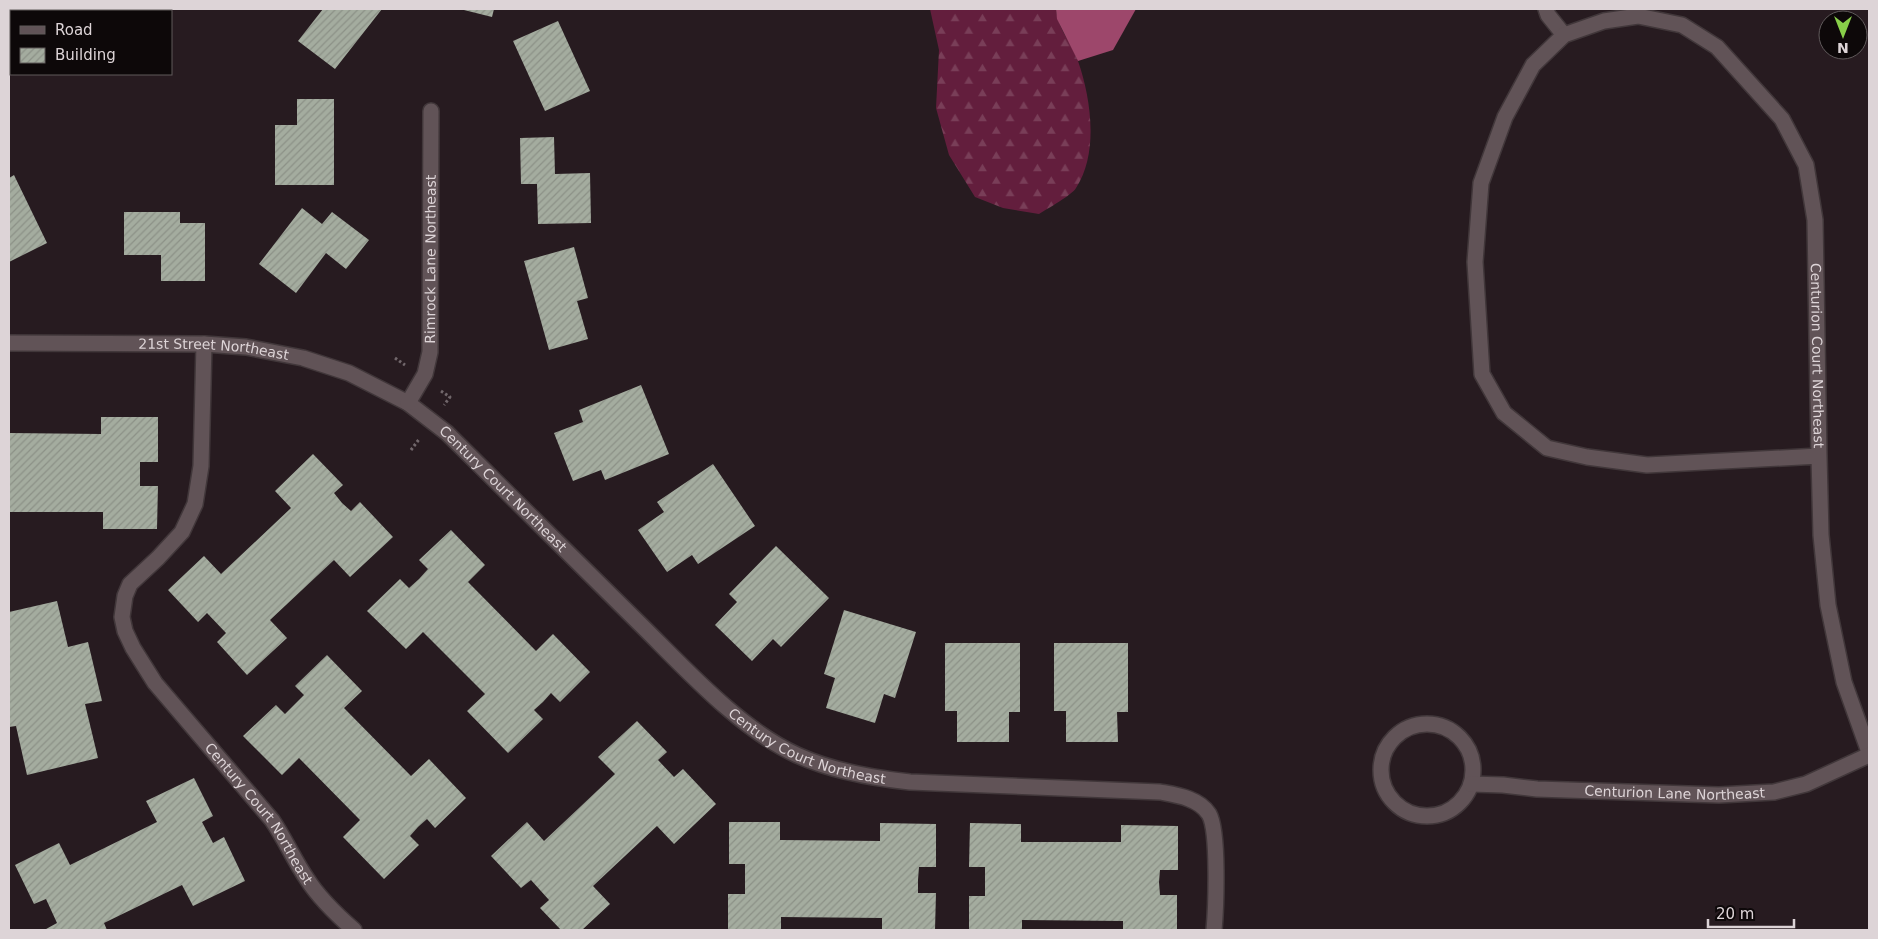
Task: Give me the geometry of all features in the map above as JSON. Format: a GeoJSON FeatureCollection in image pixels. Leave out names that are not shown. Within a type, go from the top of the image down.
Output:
{"type":"FeatureCollection","features":[{"type":"Feature","properties":{"kind":"street"},"geometry":{"type":"LineString","coordinates":[[1546,9],[1548,15],[1564,35]]}},
{"type":"Feature","properties":{"kind":"street","name":"Centurion Court Northeast"},"geometry":{"type":"LineString","coordinates":[[1646,13],[1682,25],[1717,47],[1782,119],[1806,165],[1815,220],[1819,456],[1647,465],[1586,457],[1547,448],[1504,413],[1482,374],[1475,262],[1482,182],[1505,117],[1533,65],[1564,35],[1604,21],[1646,13]]}},
{"type":"Feature","properties":{"kind":"street","name":"Rimrock Lane Northeast"},"geometry":{"type":"LineString","coordinates":[[408,404],[425,374],[430,352],[431,111]]}},
{"type":"Feature","properties":{"kind":"street","name":"21st Street Northeast"},"geometry":{"type":"LineString","coordinates":[[9,343],[204,344],[246,347],[303,358],[349,373],[408,404]]}},
{"type":"Feature","properties":{"kind":"street","name":"Century Court Northeast"},"geometry":{"type":"LineString","coordinates":[[204,344],[200,466],[195,504],[182,532],[130,584],[122,608],[125,631],[132,648],[155,683],[272,820],[308,880],[337,914],[354,930]]}},
{"type":"Feature","properties":{"kind":"street","name":"Century Court Northeast"},"geometry":{"type":"LineString","coordinates":[[408,404],[447,433],[695,678],[739,718],[764,736],[796,754],[848,772],[887,780],[934,784],[1160,792],[1181,796],[1197,803],[1209,813],[1213,827],[1215,842],[1214,930]]}},
{"type":"Feature","properties":{"kind":"street"},"geometry":{"type":"LineString","coordinates":[[1819,456],[1821,535],[1828,605],[1844,682],[1869,753]]}},
{"type":"Feature","properties":{"kind":"street"},"geometry":{"type":"LineString","coordinates":[[1418,724],[1441,726],[1456,733],[1466,745],[1473,765],[1471,784],[1466,795],[1455,807],[1436,815],[1416,815],[1396,804],[1389,797],[1382,782],[1382,762],[1389,744],[1404,730],[1418,724]]}},
{"type":"Feature","properties":{"kind":"street","name":"Centurion Lane Northeast"},"geometry":{"type":"LineString","coordinates":[[1471,784],[1537,789],[1720,795],[1774,792],[1806,784],[1869,753]]}},
{"type":"Feature","properties":{"kind":"green space"},"geometry":{"type":"Polygon","coordinates":[[[930,9],[1056,9],[1059,23],[1075,54],[1083,76],[1090,125],[1088,159],[1083,174],[1074,191],[1065,198],[1039,214],[1003,208],[975,197],[949,155],[936,108],[939,50],[930,9]]]}},
{"type":"Feature","properties":{"kind":"shaded area"},"geometry":{"type":"Polygon","coordinates":[[[1056,9],[1136,9],[1113,50],[1078,61],[1057,19],[1056,9]]]}},
{"type":"Feature","properties":{"kind":"building"},"geometry":{"type":"Polygon","coordinates":[[[323,9],[382,9],[335,69],[298,41],[323,9]]]}},
{"type":"Feature","properties":{"kind":"building"},"geometry":{"type":"Polygon","coordinates":[[[460,9],[494,9],[492,17],[460,9]]]}},
{"type":"Feature","properties":{"kind":"building"},"geometry":{"type":"Polygon","coordinates":[[[558,21],[590,91],[545,111],[513,41],[558,21]]]}},
{"type":"Feature","properties":{"kind":"building"},"geometry":{"type":"Polygon","coordinates":[[[297,99],[334,99],[334,185],[275,185],[275,125],[297,125],[297,99]]]}},
{"type":"Feature","properties":{"kind":"building"},"geometry":{"type":"Polygon","coordinates":[[[554,137],[555,174],[590,173],[591,223],[538,224],[537,184],[521,184],[520,138],[554,137]]]}},
{"type":"Feature","properties":{"kind":"building"},"geometry":{"type":"Polygon","coordinates":[[[14,175],[47,243],[9,262],[9,178],[14,175]]]}},
{"type":"Feature","properties":{"kind":"building"},"geometry":{"type":"Polygon","coordinates":[[[302,208],[322,224],[332,212],[369,240],[346,269],[326,253],[296,293],[259,264],[302,208]]]}},
{"type":"Feature","properties":{"kind":"building"},"geometry":{"type":"Polygon","coordinates":[[[124,212],[180,212],[180,223],[205,223],[205,281],[161,281],[161,255],[124,255],[124,212]]]}},
{"type":"Feature","properties":{"kind":"building"},"geometry":{"type":"Polygon","coordinates":[[[574,247],[588,298],[577,301],[588,339],[549,350],[524,261],[574,247]]]}},
{"type":"Feature","properties":{"kind":"building"},"geometry":{"type":"Polygon","coordinates":[[[641,385],[669,454],[605,480],[601,470],[573,481],[554,433],[583,422],[579,410],[641,385]]]}},
{"type":"Feature","properties":{"kind":"building"},"geometry":{"type":"Polygon","coordinates":[[[101,417],[158,417],[158,462],[140,462],[140,486],[158,486],[157,529],[103,529],[103,512],[9,512],[9,433],[101,434],[101,417]]]}},
{"type":"Feature","properties":{"kind":"building"},"geometry":{"type":"Polygon","coordinates":[[[313,454],[343,485],[334,493],[342,503],[351,511],[360,502],[393,537],[350,577],[334,560],[270,620],[287,638],[247,675],[217,642],[226,633],[207,613],[198,622],[168,590],[204,556],[221,574],[291,508],[275,491],[313,454]]]}},
{"type":"Feature","properties":{"kind":"building"},"geometry":{"type":"Polygon","coordinates":[[[713,464],[755,526],[698,564],[692,555],[667,572],[638,530],[664,512],[657,502],[713,464]]]}},
{"type":"Feature","properties":{"kind":"building"},"geometry":{"type":"Polygon","coordinates":[[[451,530],[485,565],[468,582],[536,651],[553,634],[590,672],[560,702],[551,693],[534,710],[543,719],[508,753],[467,711],[485,694],[423,632],[406,649],[367,611],[400,579],[409,588],[419,579],[428,569],[419,560],[451,530]]]}},
{"type":"Feature","properties":{"kind":"building"},"geometry":{"type":"Polygon","coordinates":[[[776,546],[829,598],[781,647],[773,639],[752,661],[715,625],[737,602],[729,594],[776,546]]]}},
{"type":"Feature","properties":{"kind":"building"},"geometry":{"type":"Polygon","coordinates":[[[57,601],[68,647],[88,642],[102,701],[85,704],[98,758],[27,775],[16,726],[9,727],[9,612],[57,601]]]}},
{"type":"Feature","properties":{"kind":"building"},"geometry":{"type":"Polygon","coordinates":[[[844,610],[916,632],[895,698],[884,694],[875,723],[826,708],[835,678],[824,674],[844,610]]]}},
{"type":"Feature","properties":{"kind":"building"},"geometry":{"type":"Polygon","coordinates":[[[945,643],[1020,643],[1020,712],[1009,712],[1009,742],[957,742],[957,711],[945,711],[945,643]]]}},
{"type":"Feature","properties":{"kind":"building"},"geometry":{"type":"Polygon","coordinates":[[[1054,643],[1128,643],[1128,712],[1117,712],[1118,742],[1066,742],[1066,711],[1054,711],[1054,643]]]}},
{"type":"Feature","properties":{"kind":"building"},"geometry":{"type":"Polygon","coordinates":[[[327,655],[362,691],[344,708],[411,776],[429,759],[466,798],[435,828],[427,819],[418,827],[410,836],[419,845],[384,879],[343,837],[360,820],[299,758],[282,775],[243,736],[276,705],[285,714],[304,695],[295,686],[327,655]]]}},
{"type":"Feature","properties":{"kind":"building"},"geometry":{"type":"Polygon","coordinates":[[[637,721],[667,752],[658,760],[674,777],[683,769],[716,804],[674,844],[657,826],[593,886],[610,904],[582,930],[561,930],[540,908],[549,900],[531,880],[521,888],[491,856],[527,822],[544,841],[615,774],[598,757],[637,721]]]}},
{"type":"Feature","properties":{"kind":"building"},"geometry":{"type":"Polygon","coordinates":[[[194,778],[213,816],[202,822],[213,843],[224,837],[245,881],[193,906],[182,885],[104,923],[107,930],[47,930],[57,923],[46,899],[34,904],[15,865],[59,843],[70,865],[157,822],[146,801],[194,778]]]}},
{"type":"Feature","properties":{"kind":"building"},"geometry":{"type":"Polygon","coordinates":[[[729,822],[780,822],[780,840],[880,841],[880,823],[936,824],[936,867],[919,867],[918,880],[918,893],[936,893],[935,930],[882,930],[882,918],[781,917],[781,930],[728,930],[728,894],[745,894],[745,864],[729,864],[729,822]]]}},
{"type":"Feature","properties":{"kind":"building"},"geometry":{"type":"Polygon","coordinates":[[[970,823],[1021,824],[1021,842],[1121,842],[1121,825],[1178,826],[1178,870],[1160,870],[1159,882],[1160,895],[1177,895],[1177,930],[1123,930],[1123,921],[1022,920],[1022,930],[969,930],[969,896],[985,896],[985,867],[969,867],[970,823]]]}}]}
